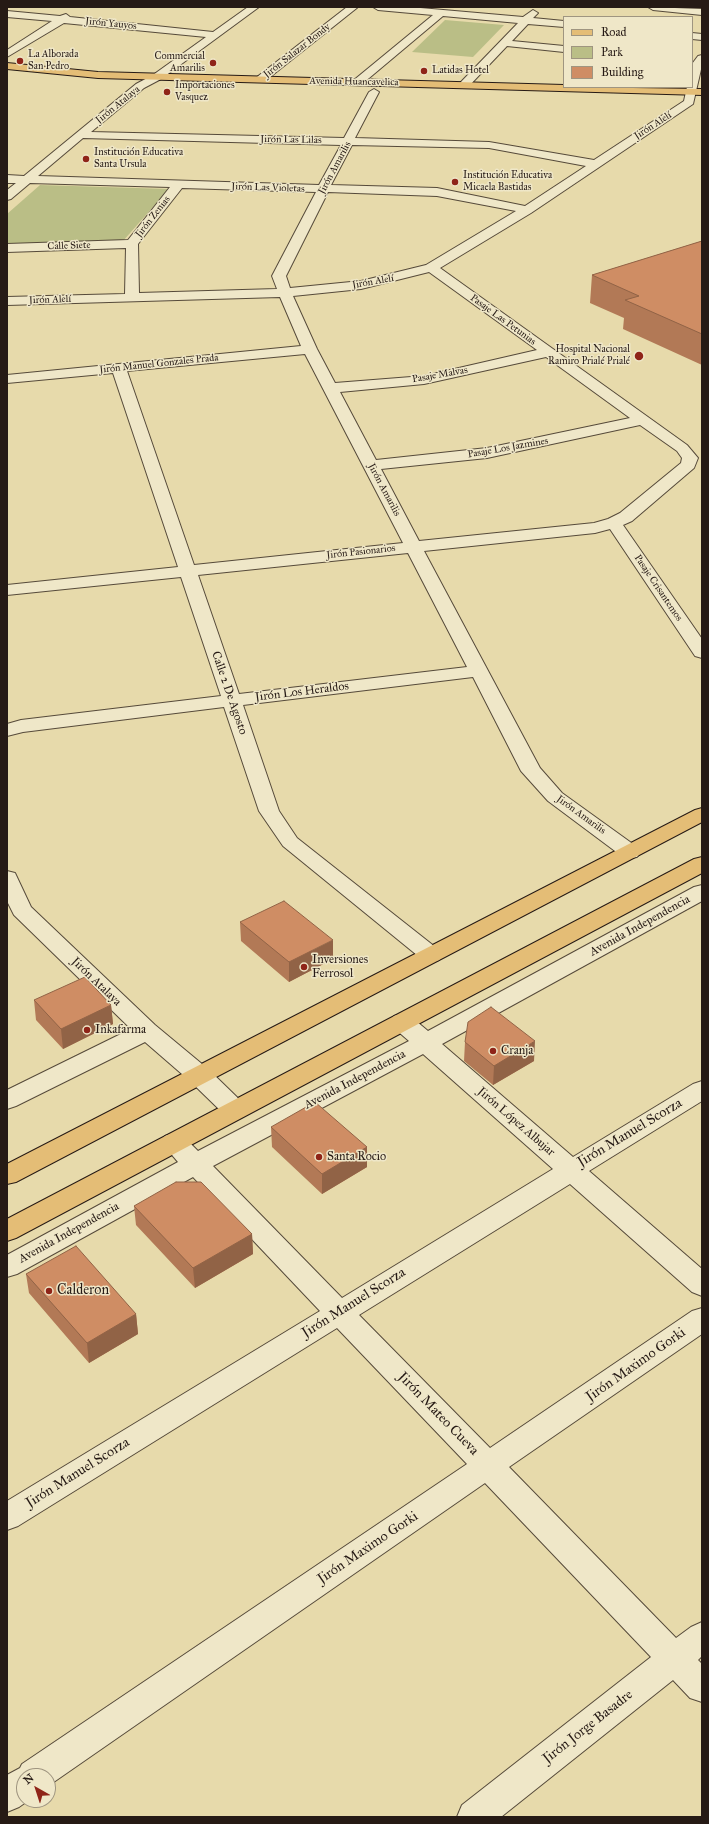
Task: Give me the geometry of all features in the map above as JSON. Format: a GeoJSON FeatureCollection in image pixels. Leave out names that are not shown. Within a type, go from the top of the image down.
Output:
{"type":"FeatureCollection","features":[{"type":"Feature","properties":{"kind":"main road","name":"Avenida Huancavelica"},"geometry":{"type":"LineString","coordinates":[[7,66],[98,75],[464,84],[694,95],[702,103]]}},
{"type":"Feature","properties":{"kind":"main road","name":"Avenida Huancavelica"},"geometry":{"type":"LineString","coordinates":[[86,85],[374,92],[694,95]]}},
{"type":"Feature","properties":{"kind":"main road"},"geometry":{"type":"LineString","coordinates":[[7,1174],[702,814]]}},
{"type":"Feature","properties":{"kind":"main road","name":"Avenida Independencia"},"geometry":{"type":"LineString","coordinates":[[7,1231],[402,1022],[699,868]]}},
{"type":"Feature","properties":{"kind":"street","name":"Jirón Atalaya"},"geometry":{"type":"LineString","coordinates":[[7,196],[140,86],[158,77],[254,7]]}},
{"type":"Feature","properties":{"kind":"street","name":"Jirón Salazar Bondy"},"geometry":{"type":"LineString","coordinates":[[261,79],[353,7]]}},
{"type":"Feature","properties":{"kind":"street"},"geometry":{"type":"LineString","coordinates":[[378,7],[563,24]]}},
{"type":"Feature","properties":{"kind":"street"},"geometry":{"type":"LineString","coordinates":[[464,84],[539,7]]}},
{"type":"Feature","properties":{"kind":"street"},"geometry":{"type":"LineString","coordinates":[[653,7],[702,12]]}},
{"type":"Feature","properties":{"kind":"street"},"geometry":{"type":"LineString","coordinates":[[7,54],[76,11]]}},
{"type":"Feature","properties":{"kind":"street"},"geometry":{"type":"LineString","coordinates":[[358,82],[442,13]]}},
{"type":"Feature","properties":{"kind":"street","name":"Jirón Yauyos"},"geometry":{"type":"LineString","coordinates":[[7,14],[216,35]]}},
{"type":"Feature","properties":{"kind":"street"},"geometry":{"type":"LineString","coordinates":[[504,43],[563,50]]}},
{"type":"Feature","properties":{"kind":"street"},"geometry":{"type":"LineString","coordinates":[[694,95],[697,62]]}},
{"type":"Feature","properties":{"kind":"street","name":"Jirón Amarilis"},"geometry":{"type":"LineString","coordinates":[[374,92],[284,264],[280,276],[285,293],[310,349],[531,771],[555,798],[630,852]]}},
{"type":"Feature","properties":{"kind":"street","name":"Jirón Alelí"},"geometry":{"type":"LineString","coordinates":[[7,301],[285,293],[362,285],[431,268],[527,210],[596,164],[694,95]]}},
{"type":"Feature","properties":{"kind":"street","name":"Jirón Las Lilas"},"geometry":{"type":"LineString","coordinates":[[81,135],[489,145],[596,164]]}},
{"type":"Feature","properties":{"kind":"street","name":"Jirón Las Violetas"},"geometry":{"type":"LineString","coordinates":[[7,179],[25,181],[437,192],[527,210]]}},
{"type":"Feature","properties":{"kind":"street","name":"Jirón Zenias"},"geometry":{"type":"LineString","coordinates":[[132,297],[132,244],[178,185]]}},
{"type":"Feature","properties":{"kind":"street","name":"Calle Siete"},"geometry":{"type":"LineString","coordinates":[[7,248],[132,244]]}},
{"type":"Feature","properties":{"kind":"street","name":"Pasaje Las Petunias"},"geometry":{"type":"LineString","coordinates":[[431,268],[682,448],[690,458]]}},
{"type":"Feature","properties":{"kind":"street","name":"Jirón Manuel Gonzales Prada"},"geometry":{"type":"LineString","coordinates":[[7,379],[310,349]]}},
{"type":"Feature","properties":{"kind":"street","name":"Pasaje Malvas"},"geometry":{"type":"LineString","coordinates":[[331,388],[424,380],[548,352]]}},
{"type":"Feature","properties":{"kind":"street","name":"Calle 2 De Agosto"},"geometry":{"type":"LineString","coordinates":[[119,368],[269,811],[290,842],[431,955]]}},
{"type":"Feature","properties":{"kind":"street","name":"Pasaje Los Jazmines"},"geometry":{"type":"LineString","coordinates":[[371,465],[487,453],[642,420]]}},
{"type":"Feature","properties":{"kind":"street","name":"Jirón Pasionarios"},"geometry":{"type":"LineString","coordinates":[[7,590],[595,528],[614,523],[626,517],[688,464],[690,458]]}},
{"type":"Feature","properties":{"kind":"street","name":"Pasaje Crisantemos"},"geometry":{"type":"LineString","coordinates":[[614,523],[702,652]]}},
{"type":"Feature","properties":{"kind":"street","name":"Jirón Los Heraldos"},"geometry":{"type":"LineString","coordinates":[[7,730],[21,726],[479,671]]}},
{"type":"Feature","properties":{"kind":"street","name":"Jirón Atalaya"},"geometry":{"type":"LineString","coordinates":[[7,878],[22,910],[147,1030],[199,1075],[235,1110]]}},
{"type":"Feature","properties":{"kind":"street","name":"Avenida Independencia"},"geometry":{"type":"LineString","coordinates":[[7,1267],[196,1164],[425,1043],[702,892]]}},
{"type":"Feature","properties":{"kind":"street","name":"Jirón López Albujar"},"geometry":{"type":"LineString","coordinates":[[402,1022],[702,1285]]}},
{"type":"Feature","properties":{"kind":"street"},"geometry":{"type":"LineString","coordinates":[[7,1100],[147,1030]]}},
{"type":"Feature","properties":{"kind":"street","name":"Jirón Manuel Scorza"},"geometry":{"type":"LineString","coordinates":[[7,1517],[702,1090]]}},
{"type":"Feature","properties":{"kind":"street","name":"Jirón Mateo Cueva"},"geometry":{"type":"LineString","coordinates":[[174,1142],[702,1687]]}},
{"type":"Feature","properties":{"kind":"street","name":"Jirón Maximo Gorki"},"geometry":{"type":"LineString","coordinates":[[46,1768],[702,1319]]}},
{"type":"Feature","properties":{"kind":"street","name":"Jirón Jorge Basadre"},"geometry":{"type":"LineString","coordinates":[[474,1817],[702,1637]]}},
{"type":"Feature","properties":{"kind":"street"},"geometry":{"type":"LineString","coordinates":[[7,1795],[16,1789]]}},
{"type":"Feature","properties":{"kind":"green space"},"geometry":{"type":"Polygon","coordinates":[[[445,20],[504,25],[473,57],[412,52],[445,20]]]}},
{"type":"Feature","properties":{"kind":"green space"},"geometry":{"type":"Polygon","coordinates":[[[40,185],[169,189],[123,241],[7,245],[7,214],[40,185]]]}},
{"type":"Feature","properties":{"kind":"building"},"geometry":{"type":"Polygon","coordinates":[[[702,241],[702,334],[625,300],[639,296],[592,275],[702,241]]]}},
{"type":"Feature","properties":{"kind":"building"},"geometry":{"type":"Polygon","coordinates":[[[284,901],[333,940],[289,962],[240,922],[284,901]]]}},
{"type":"Feature","properties":{"kind":"building"},"geometry":{"type":"Polygon","coordinates":[[[85,977],[111,1005],[61,1029],[34,1000],[85,977]]]}},
{"type":"Feature","properties":{"kind":"building"},"geometry":{"type":"Polygon","coordinates":[[[491,1007],[535,1041],[494,1066],[465,1042],[468,1022],[491,1007]]]}},
{"type":"Feature","properties":{"kind":"building"},"geometry":{"type":"Polygon","coordinates":[[[315,1102],[367,1147],[322,1174],[271,1127],[315,1102]]]}},
{"type":"Feature","properties":{"kind":"building"},"geometry":{"type":"Polygon","coordinates":[[[176,1182],[201,1182],[252,1234],[193,1268],[134,1206],[176,1182]]]}},
{"type":"Feature","properties":{"kind":"building"},"geometry":{"type":"Polygon","coordinates":[[[76,1246],[136,1314],[87,1343],[26,1274],[76,1246]]]}},
{"type":"Feature","properties":{"kind":"place","name":"La Alborada San Pedro"},"geometry":{"type":"Point","coordinates":[20,61]}},
{"type":"Feature","properties":{"kind":"place","name":"Commercial Amarilis"},"geometry":{"type":"Point","coordinates":[213,63]}},
{"type":"Feature","properties":{"kind":"place","name":"Latidas Hotel"},"geometry":{"type":"Point","coordinates":[424,71]}},
{"type":"Feature","properties":{"kind":"place","name":"Importaciones Vasquez"},"geometry":{"type":"Point","coordinates":[167,92]}},
{"type":"Feature","properties":{"kind":"place","name":"Institución Educativa Santa Ursula"},"geometry":{"type":"Point","coordinates":[86,159]}},
{"type":"Feature","properties":{"kind":"place","name":"Institución Educativa Micaela Bastidas"},"geometry":{"type":"Point","coordinates":[455,182]}},
{"type":"Feature","properties":{"kind":"place","name":"Hospital Nacional Ramiro Prialé Prialé"},"geometry":{"type":"Point","coordinates":[639,356]}},
{"type":"Feature","properties":{"kind":"place","name":"Inversiones Ferrosol"},"geometry":{"type":"Point","coordinates":[304,967]}},
{"type":"Feature","properties":{"kind":"place","name":"Inkafarma"},"geometry":{"type":"Point","coordinates":[87,1030]}},
{"type":"Feature","properties":{"kind":"place","name":"Cranja"},"geometry":{"type":"Point","coordinates":[493,1051]}},
{"type":"Feature","properties":{"kind":"place","name":"Santa Rocio"},"geometry":{"type":"Point","coordinates":[319,1157]}},
{"type":"Feature","properties":{"kind":"place","name":"Calderon"},"geometry":{"type":"Point","coordinates":[49,1291]}}]}
